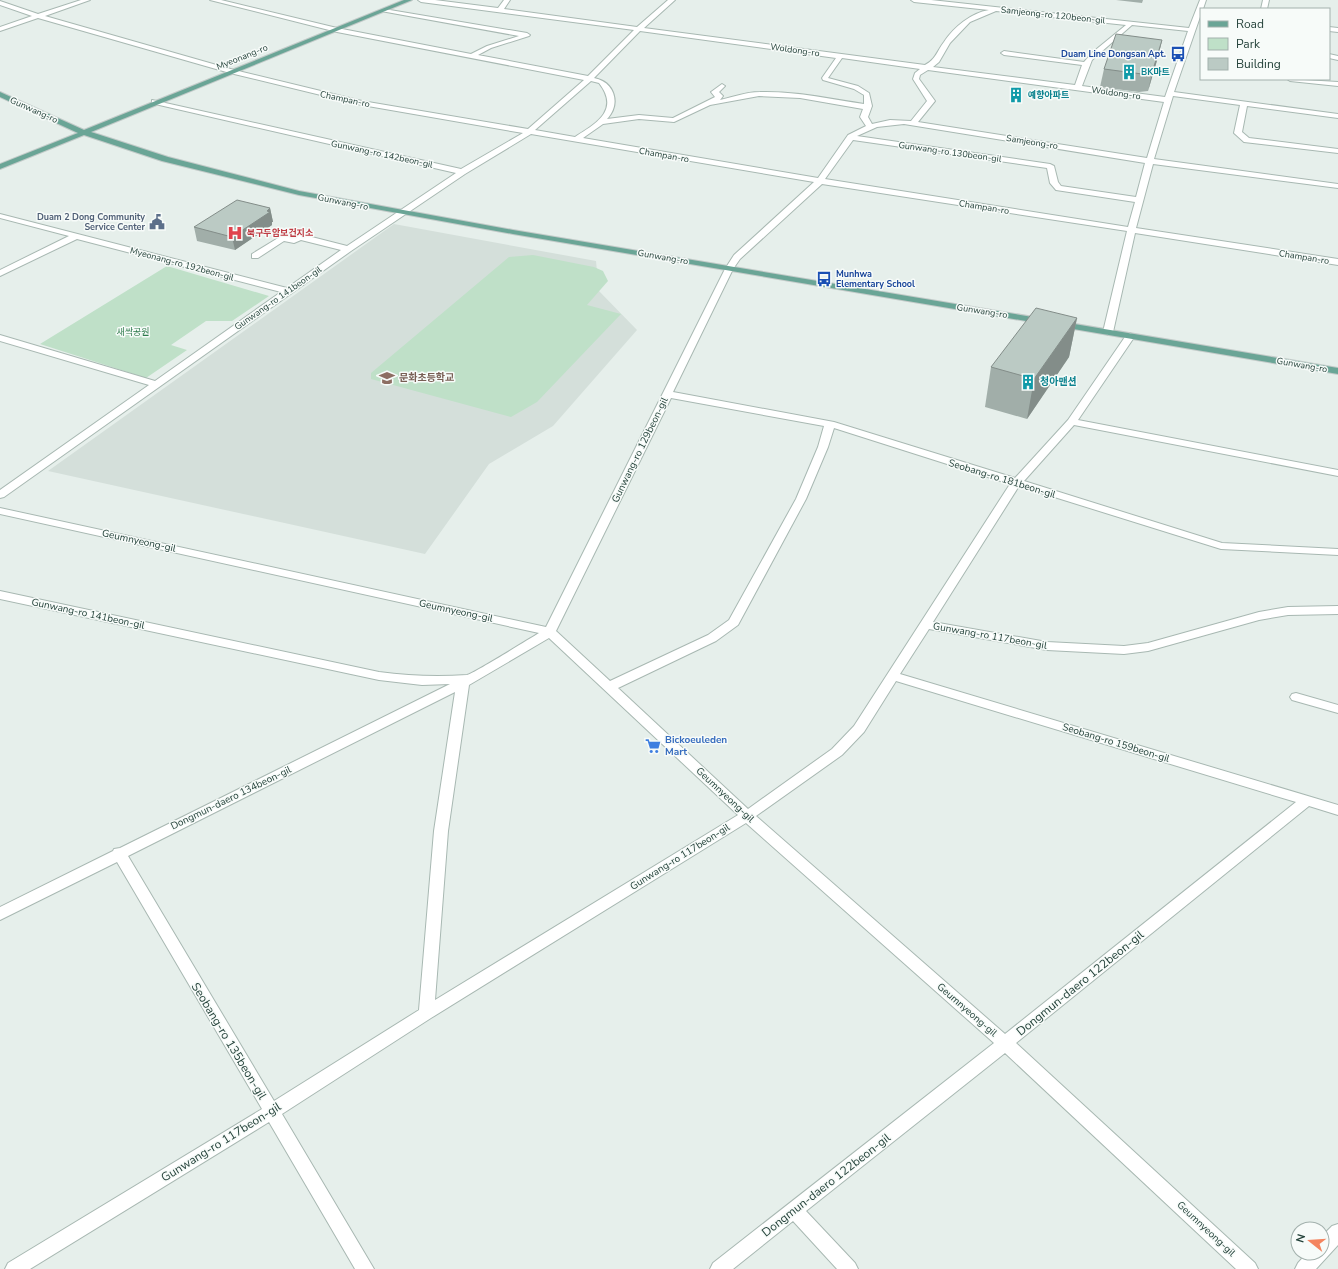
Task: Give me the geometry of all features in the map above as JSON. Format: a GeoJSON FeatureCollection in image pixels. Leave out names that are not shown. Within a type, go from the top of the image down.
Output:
{"type":"FeatureCollection","features":[{"type":"Feature","properties":{"kind":"main road","name":"Myeonang-ro"},"geometry":{"type":"LineString","coordinates":[[0,167],[155,102],[409,0]]}},
{"type":"Feature","properties":{"kind":"main road","name":"Gunwang-ro"},"geometry":{"type":"LineString","coordinates":[[0,94],[82,132],[165,159],[239,179],[402,213],[1338,371]]}},
{"type":"Feature","properties":{"kind":"street"},"geometry":{"type":"LineString","coordinates":[[0,29],[87,0]]}},
{"type":"Feature","properties":{"kind":"street"},"geometry":{"type":"LineString","coordinates":[[213,0],[337,30],[601,81],[608,88],[612,100],[610,110],[603,122]]}},
{"type":"Feature","properties":{"kind":"street","name":"Woldong-ro"},"geometry":{"type":"LineString","coordinates":[[420,0],[640,28],[1078,88],[1169,97]]}},
{"type":"Feature","properties":{"kind":"street"},"geometry":{"type":"LineString","coordinates":[[500,10],[507,0]]}},
{"type":"Feature","properties":{"kind":"street"},"geometry":{"type":"LineString","coordinates":[[402,213],[462,172],[529,132],[590,78],[640,28],[672,0]]}},
{"type":"Feature","properties":{"kind":"street","name":"Samjeong-ro 120beon-gil"},"geometry":{"type":"LineString","coordinates":[[914,0],[1192,30]]}},
{"type":"Feature","properties":{"kind":"street","name":"Champan-ro"},"geometry":{"type":"LineString","coordinates":[[0,3],[37,16],[232,72],[362,103],[820,181],[1130,231],[1338,262]]}},
{"type":"Feature","properties":{"kind":"street"},"geometry":{"type":"LineString","coordinates":[[729,269],[737,257],[820,181],[851,137],[857,132],[893,122],[913,123],[930,101],[916,79],[917,74],[925,68],[938,62],[947,42],[968,21],[983,13],[999,9]]}},
{"type":"Feature","properties":{"kind":"street"},"geometry":{"type":"LineString","coordinates":[[384,11],[527,35],[489,47],[472,56]]}},
{"type":"Feature","properties":{"kind":"street"},"geometry":{"type":"LineString","coordinates":[[1108,332],[1130,231],[1150,161],[1169,97],[1192,30],[1199,15]]}},
{"type":"Feature","properties":{"kind":"street"},"geometry":{"type":"LineString","coordinates":[[1078,88],[1087,64],[1100,50],[1125,32],[1131,23]]}},
{"type":"Feature","properties":{"kind":"street"},"geometry":{"type":"LineString","coordinates":[[1004,53],[1087,64]]}},
{"type":"Feature","properties":{"kind":"street"},"geometry":{"type":"LineString","coordinates":[[840,56],[825,78],[826,80],[856,87],[867,94],[867,107],[864,117],[871,127]]}},
{"type":"Feature","properties":{"kind":"street"},"geometry":{"type":"LineString","coordinates":[[1300,80],[1338,84]]}},
{"type":"Feature","properties":{"kind":"street"},"geometry":{"type":"LineString","coordinates":[[576,140],[603,122],[639,117],[674,120],[711,103],[718,98],[719,96],[715,92],[722,86]]}},
{"type":"Feature","properties":{"kind":"street"},"geometry":{"type":"LineString","coordinates":[[711,103],[723,102],[739,96],[761,94],[867,107]]}},
{"type":"Feature","properties":{"kind":"street"},"geometry":{"type":"LineString","coordinates":[[1169,97],[1244,104],[1338,116]]}},
{"type":"Feature","properties":{"kind":"street","name":"Gunwang-ro 142beon-gil"},"geometry":{"type":"LineString","coordinates":[[155,102],[462,172]]}},
{"type":"Feature","properties":{"kind":"street"},"geometry":{"type":"LineString","coordinates":[[1244,104],[1238,133],[1247,140],[1338,151]]}},
{"type":"Feature","properties":{"kind":"street","name":"Samjeong-ro"},"geometry":{"type":"LineString","coordinates":[[913,123],[1150,161],[1338,186]]}},
{"type":"Feature","properties":{"kind":"street","name":"Gunwang-ro 130beon-gil"},"geometry":{"type":"LineString","coordinates":[[851,137],[1050,166],[1054,183],[1059,188],[1139,200]]}},
{"type":"Feature","properties":{"kind":"street","name":"Gunwang-ro 141beon-gil"},"geometry":{"type":"LineString","coordinates":[[0,496],[155,384],[402,213]]}},
{"type":"Feature","properties":{"kind":"street","name":"Myeonang-ro 192beon-gil"},"geometry":{"type":"LineString","coordinates":[[0,216],[288,291]]}},
{"type":"Feature","properties":{"kind":"street"},"geometry":{"type":"LineString","coordinates":[[0,273],[76,236]]}},
{"type":"Feature","properties":{"kind":"street"},"geometry":{"type":"LineString","coordinates":[[255,256],[283,238],[294,240],[300,237],[348,249]]}},
{"type":"Feature","properties":{"kind":"street","name":"Gunwang-ro 129beon-gil"},"geometry":{"type":"LineString","coordinates":[[550,632],[729,269]]}},
{"type":"Feature","properties":{"kind":"street","name":"Gunwang-ro 117beon-gil"},"geometry":{"type":"LineString","coordinates":[[14,1269],[271,1112],[426,1013],[747,816],[837,752],[859,729],[927,625],[1016,483],[1072,422],[1130,336]]}},
{"type":"Feature","properties":{"kind":"street"},"geometry":{"type":"LineString","coordinates":[[0,338],[155,384]]}},
{"type":"Feature","properties":{"kind":"street","name":"Seobang-ro 181beon-gil"},"geometry":{"type":"LineString","coordinates":[[667,394],[830,424],[1221,546],[1338,552]]}},
{"type":"Feature","properties":{"kind":"street"},"geometry":{"type":"LineString","coordinates":[[1072,422],[1338,473]]}},
{"type":"Feature","properties":{"kind":"street"},"geometry":{"type":"LineString","coordinates":[[609,687],[712,638],[734,622],[801,499],[823,447],[830,424]]}},
{"type":"Feature","properties":{"kind":"street","name":"Geumnyeong-gil"},"geometry":{"type":"LineString","coordinates":[[0,511],[550,632],[747,816],[1005,1043],[1249,1269]]}},
{"type":"Feature","properties":{"kind":"street","name":"Gunwang-ro 141beon-gil"},"geometry":{"type":"LineString","coordinates":[[0,595],[175,633]]}},
{"type":"Feature","properties":{"kind":"street","name":"Gunwang-ro 117beon-gil"},"geometry":{"type":"LineString","coordinates":[[927,625],[988,637],[1046,646],[1095,650],[1124,650],[1148,646],[1259,616],[1288,611],[1338,610]]}},
{"type":"Feature","properties":{"kind":"street","name":"Dongmun-daero 134beon-gil"},"geometry":{"type":"LineString","coordinates":[[0,914],[119,853],[469,680],[550,632]]}},
{"type":"Feature","properties":{"kind":"street","name":"Dongmun-daero 134beon-gil"},"geometry":{"type":"LineString","coordinates":[[175,633],[379,676],[417,681],[440,682],[469,680]]}},
{"type":"Feature","properties":{"kind":"street","name":"Seobang-ro 159beon-gil"},"geometry":{"type":"LineString","coordinates":[[893,676],[1338,810]]}},
{"type":"Feature","properties":{"kind":"street"},"geometry":{"type":"LineString","coordinates":[[426,1013],[441,831],[469,680]]}},
{"type":"Feature","properties":{"kind":"street"},"geometry":{"type":"LineString","coordinates":[[1296,697],[1338,709]]}},
{"type":"Feature","properties":{"kind":"street","name":"Dongmun-daero 122beon-gil"},"geometry":{"type":"LineString","coordinates":[[719,1269],[1005,1043],[1307,801]]}},
{"type":"Feature","properties":{"kind":"street","name":"Seobang-ro 135beon-gil"},"geometry":{"type":"LineString","coordinates":[[119,853],[365,1269]]}},
{"type":"Feature","properties":{"kind":"street"},"geometry":{"type":"LineString","coordinates":[[794,1210],[849,1269]]}},
{"type":"Feature","properties":{"kind":"street"},"geometry":{"type":"LineString","coordinates":[[1330,1241],[1338,1232]]}},
{"type":"Feature","properties":{"kind":"street"},"geometry":{"type":"LineString","coordinates":[[1304,1269],[1312,1261]]}},
{"type":"Feature","properties":{"kind":"shaded area","name":"문화초등학교"},"geometry":{"type":"Polygon","coordinates":[[[394,224],[596,261],[599,291],[637,330],[553,426],[489,464],[425,554],[48,471],[394,224]]]}},
{"type":"Feature","properties":{"kind":"green space"},"geometry":{"type":"Polygon","coordinates":[[[533,255],[594,267],[603,271],[608,281],[587,305],[621,314],[537,402],[511,417],[371,379],[371,373],[509,257],[533,255]]]}},
{"type":"Feature","properties":{"kind":"green space","name":"새싹공원"},"geometry":{"type":"Polygon","coordinates":[[[167,266],[269,296],[232,321],[206,321],[171,345],[187,350],[146,378],[40,344],[167,266]]]}},
{"type":"Feature","properties":{"kind":"building"},"geometry":{"type":"Polygon","coordinates":[[[1116,34],[1162,40],[1152,73],[1142,74],[1104,69],[1116,34]]]}},
{"type":"Feature","properties":{"kind":"building"},"geometry":{"type":"Polygon","coordinates":[[[237,200],[270,208],[267,211],[270,212],[232,237],[194,227],[237,200]]]}},
{"type":"Feature","properties":{"kind":"building"},"geometry":{"type":"Polygon","coordinates":[[[1036,308],[1077,318],[1034,379],[991,367],[1036,308]]]}},
{"type":"Feature","properties":{"kind":"place","name":"Duam Line Dongsan Apt."},"geometry":{"type":"Point","coordinates":[1178,54]}},
{"type":"Feature","properties":{"kind":"place","name":"BK마트"},"geometry":{"type":"Point","coordinates":[1129,72]}},
{"type":"Feature","properties":{"kind":"place","name":"예향아파트"},"geometry":{"type":"Point","coordinates":[1016,95]}},
{"type":"Feature","properties":{"kind":"place","name":"Duam 2 Dong Community Service Center"},"geometry":{"type":"Point","coordinates":[157,222]}},
{"type":"Feature","properties":{"kind":"place","name":"북구두암보건지소"},"geometry":{"type":"Point","coordinates":[235,233]}},
{"type":"Feature","properties":{"kind":"place","name":"Munhwa Elementary School"},"geometry":{"type":"Point","coordinates":[824,279]}},
{"type":"Feature","properties":{"kind":"place","name":"문화초등학교"},"geometry":{"type":"Point","coordinates":[387,378]}},
{"type":"Feature","properties":{"kind":"place","name":"청아맨션"},"geometry":{"type":"Point","coordinates":[1028,382]}},
{"type":"Feature","properties":{"kind":"place","name":"Bickoeuleden Mart"},"geometry":{"type":"Point","coordinates":[653,746]}}]}
